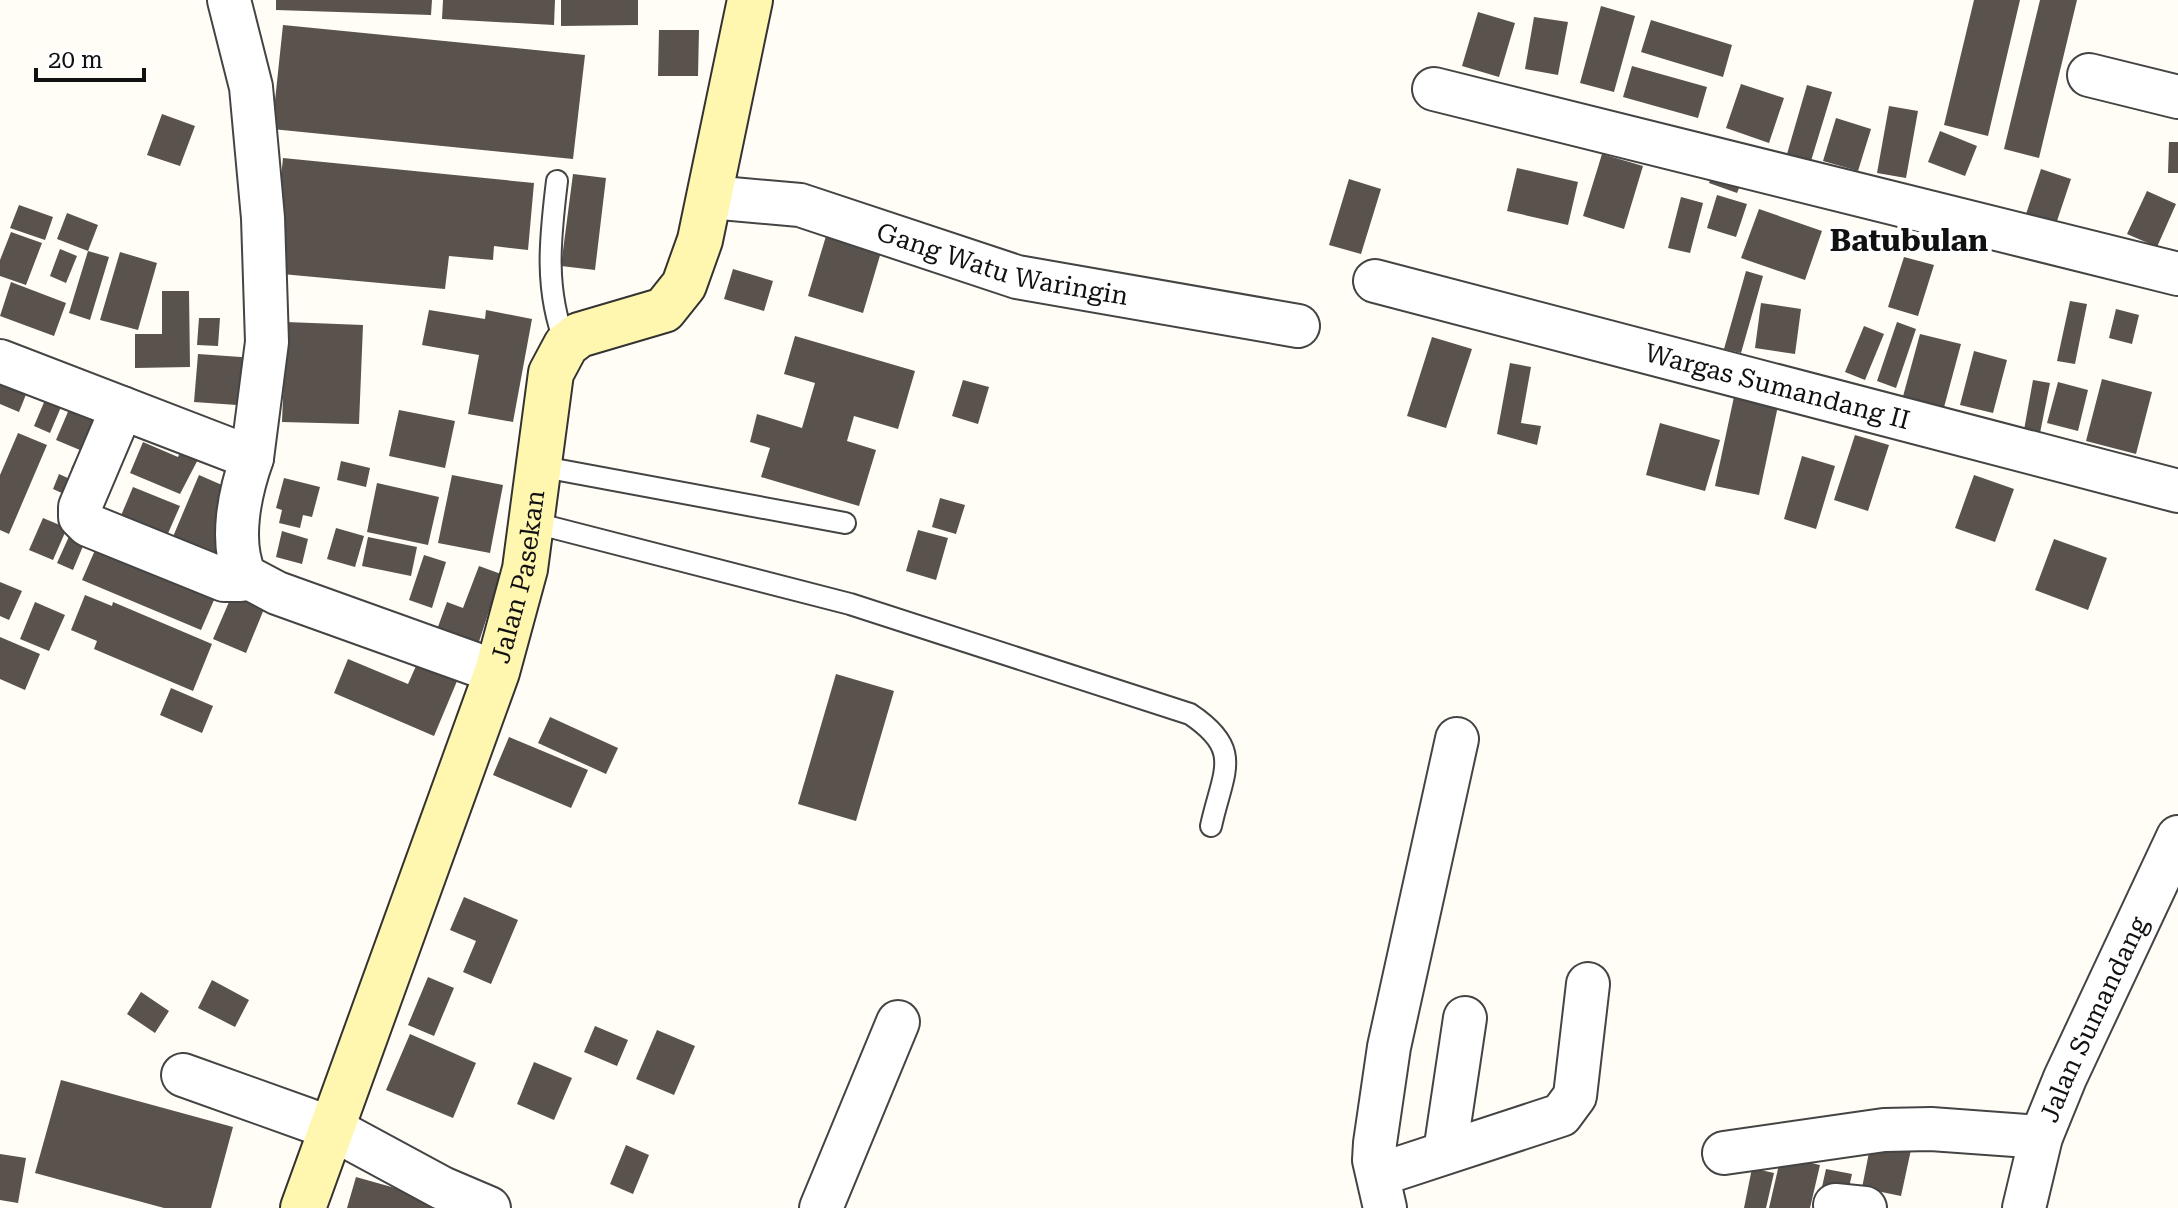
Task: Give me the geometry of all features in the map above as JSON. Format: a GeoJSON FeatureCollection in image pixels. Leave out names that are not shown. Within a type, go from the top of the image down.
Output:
{"type":"FeatureCollection","features":[{"type":"Feature","properties":{"kind":"street"},"geometry":{"type":"LineString","coordinates":[[229,0],[251,87],[263,218],[267,342],[252,458],[238,525],[239,557],[245,576],[277,593],[497,672]]}},
{"type":"Feature","properties":{"kind":"street"},"geometry":{"type":"LineString","coordinates":[[566,345],[591,329],[647,317],[674,301],[689,274],[710,197],[750,0]]}},
{"type":"Feature","properties":{"kind":"street"},"geometry":{"type":"LineString","coordinates":[[2089,75],[2178,97]]}},
{"type":"Feature","properties":{"kind":"street"},"geometry":{"type":"LineString","coordinates":[[1434,89],[2178,274]]}},
{"type":"Feature","properties":{"kind":"street","name":"Gang Watu Waringin"},"geometry":{"type":"LineString","coordinates":[[710,197],[800,205],[1017,277],[1298,326]]}},
{"type":"Feature","properties":{"kind":"street","name":"Wargas Sumandang II"},"geometry":{"type":"LineString","coordinates":[[1375,281],[2178,491]]}},
{"type":"Feature","properties":{"kind":"street","name":"Jalan Pasekan"},"geometry":{"type":"LineString","coordinates":[[303,1208],[497,672],[519,599],[551,373],[566,345]]}},
{"type":"Feature","properties":{"kind":"street"},"geometry":{"type":"LineString","coordinates":[[0,361],[252,458]]}},
{"type":"Feature","properties":{"kind":"street"},"geometry":{"type":"LineString","coordinates":[[122,408],[80,507],[80,517],[88,525],[224,580],[241,580],[245,576]]}},
{"type":"Feature","properties":{"kind":"street"},"geometry":{"type":"LineString","coordinates":[[1457,739],[1389,1047],[1375,1143],[1382,1191],[1445,1152],[1561,1115],[1570,1108],[1575,1096],[1588,984]]}},
{"type":"Feature","properties":{"kind":"street","name":"Jalan Sumandang"},"geometry":{"type":"LineString","coordinates":[[2024,1208],[2041,1137],[2065,1078],[2178,837]]}},
{"type":"Feature","properties":{"kind":"street"},"geometry":{"type":"LineString","coordinates":[[1445,1152],[1465,1018]]}},
{"type":"Feature","properties":{"kind":"street"},"geometry":{"type":"LineString","coordinates":[[821,1208],[898,1022]]}},
{"type":"Feature","properties":{"kind":"street"},"geometry":{"type":"LineString","coordinates":[[183,1075],[489,1208]]}},
{"type":"Feature","properties":{"kind":"street"},"geometry":{"type":"LineString","coordinates":[[1724,1153],[1884,1130],[1931,1129],[2041,1137]]}},
{"type":"Feature","properties":{"kind":"lane"},"geometry":{"type":"LineString","coordinates":[[557,181],[548,262],[555,318],[566,345]]}},
{"type":"Feature","properties":{"kind":"lane"},"geometry":{"type":"LineString","coordinates":[[538,466],[845,523]]}},
{"type":"Feature","properties":{"kind":"lane"},"geometry":{"type":"LineString","coordinates":[[531,522],[850,604],[1190,714],[1220,738],[1226,756],[1211,826]]}},
{"type":"Feature","properties":{"kind":"building"},"geometry":{"type":"Polygon","coordinates":[[[276,0],[432,0],[431,15],[276,10],[276,0]]]}},
{"type":"Feature","properties":{"kind":"building"},"geometry":{"type":"Polygon","coordinates":[[[443,0],[555,0],[554,25],[442,19],[443,0]]]}},
{"type":"Feature","properties":{"kind":"building"},"geometry":{"type":"Polygon","coordinates":[[[561,0],[638,0],[638,25],[561,26],[561,0]]]}},
{"type":"Feature","properties":{"kind":"building"},"geometry":{"type":"Polygon","coordinates":[[[1974,0],[2020,0],[1988,136],[1944,125],[1974,0]]]}},
{"type":"Feature","properties":{"kind":"building"},"geometry":{"type":"Polygon","coordinates":[[[2040,0],[2077,0],[2039,158],[2004,149],[2040,0]]]}},
{"type":"Feature","properties":{"kind":"building"},"geometry":{"type":"Polygon","coordinates":[[[1601,6],[1635,16],[1614,92],[1580,83],[1601,6]]]}},
{"type":"Feature","properties":{"kind":"building"},"geometry":{"type":"Polygon","coordinates":[[[1478,12],[1515,23],[1499,77],[1462,66],[1478,12]]]}},
{"type":"Feature","properties":{"kind":"building"},"geometry":{"type":"Polygon","coordinates":[[[1534,17],[1568,22],[1558,75],[1525,69],[1534,17]]]}},
{"type":"Feature","properties":{"kind":"building"},"geometry":{"type":"Polygon","coordinates":[[[1651,20],[1732,45],[1723,77],[1641,52],[1651,20]]]}},
{"type":"Feature","properties":{"kind":"building"},"geometry":{"type":"Polygon","coordinates":[[[283,25],[585,55],[573,159],[272,129],[283,25]]]}},
{"type":"Feature","properties":{"kind":"building"},"geometry":{"type":"Polygon","coordinates":[[[659,30],[699,30],[698,76],[658,76],[659,30]]]}},
{"type":"Feature","properties":{"kind":"building"},"geometry":{"type":"Polygon","coordinates":[[[1632,66],[1707,87],[1698,118],[1623,97],[1632,66]]]}},
{"type":"Feature","properties":{"kind":"building"},"geometry":{"type":"Polygon","coordinates":[[[1741,84],[1784,98],[1769,143],[1726,128],[1741,84]]]}},
{"type":"Feature","properties":{"kind":"building"},"geometry":{"type":"Polygon","coordinates":[[[1807,85],[1832,92],[1811,161],[1787,154],[1807,85]]]}},
{"type":"Feature","properties":{"kind":"building"},"geometry":{"type":"Polygon","coordinates":[[[1889,106],[1918,111],[1906,178],[1877,173],[1889,106]]]}},
{"type":"Feature","properties":{"kind":"building"},"geometry":{"type":"Polygon","coordinates":[[[162,114],[195,126],[180,166],[147,155],[162,114]]]}},
{"type":"Feature","properties":{"kind":"building"},"geometry":{"type":"Polygon","coordinates":[[[1836,118],[1871,129],[1858,171],[1823,161],[1836,118]]]}},
{"type":"Feature","properties":{"kind":"building"},"geometry":{"type":"Polygon","coordinates":[[[1940,131],[1977,146],[1965,176],[1928,162],[1940,131]]]}},
{"type":"Feature","properties":{"kind":"building"},"geometry":{"type":"Polygon","coordinates":[[[2169,142],[2178,142],[2178,173],[2168,173],[2169,142]]]}},
{"type":"Feature","properties":{"kind":"building"},"geometry":{"type":"Polygon","coordinates":[[[1602,154],[1643,166],[1624,229],[1583,216],[1602,154]]]}},
{"type":"Feature","properties":{"kind":"building"},"geometry":{"type":"Polygon","coordinates":[[[283,158],[534,183],[528,250],[494,246],[493,260],[449,256],[445,289],[271,273],[283,158]]]}},
{"type":"Feature","properties":{"kind":"building"},"geometry":{"type":"Polygon","coordinates":[[[1517,168],[1578,182],[1568,225],[1507,211],[1517,168]]]}},
{"type":"Feature","properties":{"kind":"building"},"geometry":{"type":"Polygon","coordinates":[[[2041,169],[2071,179],[2054,230],[2024,220],[2041,169]]]}},
{"type":"Feature","properties":{"kind":"building"},"geometry":{"type":"Polygon","coordinates":[[[1714,170],[1742,181],[1737,193],[1709,183],[1714,170]]]}},
{"type":"Feature","properties":{"kind":"building"},"geometry":{"type":"Polygon","coordinates":[[[573,174],[606,178],[595,270],[561,266],[573,174]]]}},
{"type":"Feature","properties":{"kind":"building"},"geometry":{"type":"Polygon","coordinates":[[[1349,179],[1381,189],[1361,254],[1329,245],[1349,179]]]}},
{"type":"Feature","properties":{"kind":"building"},"geometry":{"type":"Polygon","coordinates":[[[2147,191],[2176,204],[2157,247],[2127,234],[2147,191]]]}},
{"type":"Feature","properties":{"kind":"building"},"geometry":{"type":"Polygon","coordinates":[[[1717,195],[1747,204],[1736,237],[1707,228],[1717,195]]]}},
{"type":"Feature","properties":{"kind":"building"},"geometry":{"type":"Polygon","coordinates":[[[1681,197],[1703,203],[1690,253],[1668,248],[1681,197]]]}},
{"type":"Feature","properties":{"kind":"building"},"geometry":{"type":"Polygon","coordinates":[[[19,205],[53,217],[45,240],[10,228],[19,205]]]}},
{"type":"Feature","properties":{"kind":"building"},"geometry":{"type":"Polygon","coordinates":[[[1759,209],[1822,231],[1805,280],[1741,258],[1759,209]]]}},
{"type":"Feature","properties":{"kind":"building"},"geometry":{"type":"Polygon","coordinates":[[[67,213],[98,225],[88,251],[57,239],[67,213]]]}},
{"type":"Feature","properties":{"kind":"building"},"geometry":{"type":"Polygon","coordinates":[[[829,226],[884,242],[863,313],[808,296],[829,226]]]}},
{"type":"Feature","properties":{"kind":"building"},"geometry":{"type":"Polygon","coordinates":[[[11,232],[42,243],[26,285],[0,276],[0,260],[11,232]]]}},
{"type":"Feature","properties":{"kind":"building"},"geometry":{"type":"Polygon","coordinates":[[[60,249],[77,256],[66,283],[50,276],[60,249]]]}},
{"type":"Feature","properties":{"kind":"building"},"geometry":{"type":"Polygon","coordinates":[[[88,251],[109,257],[90,320],[69,313],[88,251]]]}},
{"type":"Feature","properties":{"kind":"building"},"geometry":{"type":"Polygon","coordinates":[[[120,252],[157,263],[138,330],[100,320],[120,252]]]}},
{"type":"Feature","properties":{"kind":"building"},"geometry":{"type":"Polygon","coordinates":[[[1904,257],[1934,265],[1918,316],[1888,307],[1904,257]]]}},
{"type":"Feature","properties":{"kind":"building"},"geometry":{"type":"Polygon","coordinates":[[[733,269],[773,281],[764,311],[724,299],[733,269]]]}},
{"type":"Feature","properties":{"kind":"building"},"geometry":{"type":"Polygon","coordinates":[[[1746,271],[1763,276],[1741,353],[1724,349],[1746,271]]]}},
{"type":"Feature","properties":{"kind":"building"},"geometry":{"type":"Polygon","coordinates":[[[11,282],[66,303],[54,336],[0,316],[11,282]]]}},
{"type":"Feature","properties":{"kind":"building"},"geometry":{"type":"Polygon","coordinates":[[[162,291],[189,291],[190,367],[135,368],[135,334],[162,334],[162,291]]]}},
{"type":"Feature","properties":{"kind":"building"},"geometry":{"type":"Polygon","coordinates":[[[2070,301],[2087,304],[2075,364],[2057,361],[2070,301]]]}},
{"type":"Feature","properties":{"kind":"building"},"geometry":{"type":"Polygon","coordinates":[[[1761,303],[1801,309],[1795,354],[1755,348],[1761,303]]]}},
{"type":"Feature","properties":{"kind":"building"},"geometry":{"type":"Polygon","coordinates":[[[2116,309],[2139,315],[2132,344],[2109,338],[2116,309]]]}},
{"type":"Feature","properties":{"kind":"building"},"geometry":{"type":"Polygon","coordinates":[[[429,310],[485,319],[486,310],[532,319],[513,422],[468,414],[479,355],[422,345],[429,310]]]}},
{"type":"Feature","properties":{"kind":"building"},"geometry":{"type":"Polygon","coordinates":[[[199,318],[220,318],[218,346],[197,345],[199,318]]]}},
{"type":"Feature","properties":{"kind":"building"},"geometry":{"type":"Polygon","coordinates":[[[286,322],[363,325],[359,424],[282,422],[286,322]]]}},
{"type":"Feature","properties":{"kind":"building"},"geometry":{"type":"Polygon","coordinates":[[[1897,322],[1916,329],[1896,388],[1877,381],[1897,322]]]}},
{"type":"Feature","properties":{"kind":"building"},"geometry":{"type":"Polygon","coordinates":[[[1864,326],[1884,334],[1865,380],[1845,372],[1864,326]]]}},
{"type":"Feature","properties":{"kind":"building"},"geometry":{"type":"Polygon","coordinates":[[[1920,334],[1961,344],[1943,411],[1902,400],[1920,334]]]}},
{"type":"Feature","properties":{"kind":"building"},"geometry":{"type":"Polygon","coordinates":[[[795,336],[915,371],[898,429],[854,416],[847,441],[876,450],[859,506],[761,477],[770,448],[750,442],[757,414],[802,428],[815,383],[784,374],[795,336]]]}},
{"type":"Feature","properties":{"kind":"building"},"geometry":{"type":"Polygon","coordinates":[[[1432,337],[1472,349],[1446,428],[1407,416],[1432,337]]]}},
{"type":"Feature","properties":{"kind":"building"},"geometry":{"type":"Polygon","coordinates":[[[1974,351],[2007,360],[1993,413],[1960,405],[1974,351]]]}},
{"type":"Feature","properties":{"kind":"building"},"geometry":{"type":"Polygon","coordinates":[[[198,354],[255,358],[251,406],[194,402],[198,354]]]}},
{"type":"Feature","properties":{"kind":"building"},"geometry":{"type":"Polygon","coordinates":[[[1510,363],[1531,367],[1521,423],[1541,426],[1537,445],[1497,434],[1510,363]]]}},
{"type":"Feature","properties":{"kind":"building"},"geometry":{"type":"Polygon","coordinates":[[[2102,379],[2152,392],[2136,454],[2086,441],[2102,379]]]}},
{"type":"Feature","properties":{"kind":"building"},"geometry":{"type":"Polygon","coordinates":[[[963,380],[989,387],[978,424],[952,416],[963,380]]]}},
{"type":"Feature","properties":{"kind":"building"},"geometry":{"type":"Polygon","coordinates":[[[2033,380],[2050,383],[2040,433],[2024,430],[2033,380]]]}},
{"type":"Feature","properties":{"kind":"building"},"geometry":{"type":"Polygon","coordinates":[[[0,381],[27,392],[19,412],[0,404],[0,381]]]}},
{"type":"Feature","properties":{"kind":"building"},"geometry":{"type":"Polygon","coordinates":[[[2058,382],[2088,390],[2078,431],[2047,423],[2058,382]]]}},
{"type":"Feature","properties":{"kind":"building"},"geometry":{"type":"Polygon","coordinates":[[[1735,392],[1779,401],[1759,495],[1715,486],[1735,392]]]}},
{"type":"Feature","properties":{"kind":"building"},"geometry":{"type":"Polygon","coordinates":[[[45,400],[61,407],[50,433],[34,426],[45,400]]]}},
{"type":"Feature","properties":{"kind":"building"},"geometry":{"type":"Polygon","coordinates":[[[70,407],[113,425],[90,477],[71,469],[80,450],[56,440],[70,407]]]}},
{"type":"Feature","properties":{"kind":"building"},"geometry":{"type":"Polygon","coordinates":[[[399,410],[455,421],[445,468],[389,456],[399,410]]]}},
{"type":"Feature","properties":{"kind":"building"},"geometry":{"type":"Polygon","coordinates":[[[1660,423],[1720,440],[1705,491],[1646,475],[1660,423]]]}},
{"type":"Feature","properties":{"kind":"building"},"geometry":{"type":"Polygon","coordinates":[[[18,433],[47,445],[9,534],[0,530],[0,475],[18,433]]]}},
{"type":"Feature","properties":{"kind":"building"},"geometry":{"type":"Polygon","coordinates":[[[1855,435],[1889,445],[1868,511],[1834,500],[1855,435]]]}},
{"type":"Feature","properties":{"kind":"building"},"geometry":{"type":"Polygon","coordinates":[[[186,438],[205,446],[180,494],[130,473],[143,442],[178,457],[186,438]]]}},
{"type":"Feature","properties":{"kind":"building"},"geometry":{"type":"Polygon","coordinates":[[[1802,456],[1835,466],[1816,529],[1784,519],[1802,456]]]}},
{"type":"Feature","properties":{"kind":"building"},"geometry":{"type":"Polygon","coordinates":[[[341,461],[370,468],[366,487],[337,480],[341,461]]]}},
{"type":"Feature","properties":{"kind":"building"},"geometry":{"type":"Polygon","coordinates":[[[59,474],[81,484],[75,499],[53,489],[59,474]]]}},
{"type":"Feature","properties":{"kind":"building"},"geometry":{"type":"Polygon","coordinates":[[[199,475],[238,492],[218,558],[172,539],[199,475]]]}},
{"type":"Feature","properties":{"kind":"building"},"geometry":{"type":"Polygon","coordinates":[[[452,475],[503,485],[490,553],[438,543],[452,475]]]}},
{"type":"Feature","properties":{"kind":"building"},"geometry":{"type":"Polygon","coordinates":[[[1974,475],[2014,489],[1995,542],[1955,528],[1974,475]]]}},
{"type":"Feature","properties":{"kind":"building"},"geometry":{"type":"Polygon","coordinates":[[[284,478],[320,487],[312,517],[303,515],[300,528],[279,523],[282,510],[276,508],[284,478]]]}},
{"type":"Feature","properties":{"kind":"building"},"geometry":{"type":"Polygon","coordinates":[[[377,483],[439,497],[428,545],[367,532],[377,483]]]}},
{"type":"Feature","properties":{"kind":"building"},"geometry":{"type":"Polygon","coordinates":[[[133,487],[180,506],[166,538],[120,518],[133,487]]]}},
{"type":"Feature","properties":{"kind":"building"},"geometry":{"type":"Polygon","coordinates":[[[940,498],[965,505],[956,534],[932,527],[940,498]]]}},
{"type":"Feature","properties":{"kind":"building"},"geometry":{"type":"Polygon","coordinates":[[[43,518],[67,528],[53,560],[29,550],[43,518]]]}},
{"type":"Feature","properties":{"kind":"building"},"geometry":{"type":"Polygon","coordinates":[[[336,528],[364,536],[355,567],[327,559],[336,528]]]}},
{"type":"Feature","properties":{"kind":"building"},"geometry":{"type":"Polygon","coordinates":[[[918,530],[948,538],[936,580],[906,571],[918,530]]]}},
{"type":"Feature","properties":{"kind":"building"},"geometry":{"type":"Polygon","coordinates":[[[282,531],[308,539],[302,564],[276,557],[282,531]]]}},
{"type":"Feature","properties":{"kind":"building"},"geometry":{"type":"Polygon","coordinates":[[[71,532],[86,539],[73,570],[57,563],[71,532]]]}},
{"type":"Feature","properties":{"kind":"building"},"geometry":{"type":"Polygon","coordinates":[[[368,537],[417,547],[411,576],[362,566],[368,537]]]}},
{"type":"Feature","properties":{"kind":"building"},"geometry":{"type":"Polygon","coordinates":[[[2054,539],[2107,558],[2088,610],[2035,590],[2054,539]]]}},
{"type":"Feature","properties":{"kind":"building"},"geometry":{"type":"Polygon","coordinates":[[[99,541],[217,593],[201,630],[82,580],[99,541]]]}},
{"type":"Feature","properties":{"kind":"building"},"geometry":{"type":"Polygon","coordinates":[[[424,555],[446,562],[432,608],[409,600],[424,555]]]}},
{"type":"Feature","properties":{"kind":"building"},"geometry":{"type":"Polygon","coordinates":[[[479,566],[501,574],[476,651],[435,635],[447,602],[463,608],[479,566]]]}},
{"type":"Feature","properties":{"kind":"building"},"geometry":{"type":"Polygon","coordinates":[[[0,582],[22,591],[9,620],[0,616],[0,582]]]}},
{"type":"Feature","properties":{"kind":"building"},"geometry":{"type":"Polygon","coordinates":[[[85,595],[112,606],[113,602],[212,644],[193,691],[94,649],[97,641],[71,630],[85,595]]]}},
{"type":"Feature","properties":{"kind":"building"},"geometry":{"type":"Polygon","coordinates":[[[232,595],[264,609],[246,653],[213,639],[232,595]]]}},
{"type":"Feature","properties":{"kind":"building"},"geometry":{"type":"Polygon","coordinates":[[[35,602],[65,615],[49,651],[20,639],[35,602]]]}},
{"type":"Feature","properties":{"kind":"building"},"geometry":{"type":"Polygon","coordinates":[[[0,637],[40,654],[25,690],[0,679],[0,637]]]}},
{"type":"Feature","properties":{"kind":"building"},"geometry":{"type":"Polygon","coordinates":[[[420,657],[460,674],[434,736],[334,693],[348,659],[408,684],[420,657]]]}},
{"type":"Feature","properties":{"kind":"building"},"geometry":{"type":"Polygon","coordinates":[[[836,674],[894,691],[856,821],[798,804],[836,674]]]}},
{"type":"Feature","properties":{"kind":"building"},"geometry":{"type":"Polygon","coordinates":[[[171,688],[213,706],[202,733],[160,715],[171,688]]]}},
{"type":"Feature","properties":{"kind":"building"},"geometry":{"type":"Polygon","coordinates":[[[550,717],[618,748],[606,774],[538,743],[550,717]]]}},
{"type":"Feature","properties":{"kind":"building"},"geometry":{"type":"Polygon","coordinates":[[[509,737],[588,770],[571,808],[493,775],[509,737]]]}},
{"type":"Feature","properties":{"kind":"building"},"geometry":{"type":"Polygon","coordinates":[[[464,897],[518,920],[491,984],[463,972],[476,941],[450,930],[464,897]]]}},
{"type":"Feature","properties":{"kind":"building"},"geometry":{"type":"Polygon","coordinates":[[[428,977],[454,988],[434,1036],[408,1025],[428,977]]]}},
{"type":"Feature","properties":{"kind":"building"},"geometry":{"type":"Polygon","coordinates":[[[212,980],[249,1000],[235,1027],[198,1008],[212,980]]]}},
{"type":"Feature","properties":{"kind":"building"},"geometry":{"type":"Polygon","coordinates":[[[141,992],[169,1011],[155,1033],[127,1014],[141,992]]]}},
{"type":"Feature","properties":{"kind":"building"},"geometry":{"type":"Polygon","coordinates":[[[595,1026],[628,1040],[617,1066],[584,1052],[595,1026]]]}},
{"type":"Feature","properties":{"kind":"building"},"geometry":{"type":"Polygon","coordinates":[[[657,1030],[695,1046],[674,1095],[636,1079],[657,1030]]]}},
{"type":"Feature","properties":{"kind":"building"},"geometry":{"type":"Polygon","coordinates":[[[410,1034],[476,1063],[453,1118],[386,1090],[410,1034]]]}},
{"type":"Feature","properties":{"kind":"building"},"geometry":{"type":"Polygon","coordinates":[[[534,1062],[572,1078],[554,1120],[517,1104],[534,1062]]]}},
{"type":"Feature","properties":{"kind":"building"},"geometry":{"type":"Polygon","coordinates":[[[61,1080],[233,1127],[211,1208],[164,1208],[35,1173],[61,1080]]]}},
{"type":"Feature","properties":{"kind":"building"},"geometry":{"type":"Polygon","coordinates":[[[1872,1137],[1912,1145],[1901,1196],[1862,1188],[1872,1137]]]}},
{"type":"Feature","properties":{"kind":"building"},"geometry":{"type":"Polygon","coordinates":[[[626,1145],[649,1155],[633,1194],[610,1184],[626,1145]]]}},
{"type":"Feature","properties":{"kind":"building"},"geometry":{"type":"Polygon","coordinates":[[[0,1154],[26,1158],[18,1203],[0,1200],[0,1154]]]}},
{"type":"Feature","properties":{"kind":"building"},"geometry":{"type":"Polygon","coordinates":[[[1781,1156],[1820,1165],[1810,1208],[1769,1208],[1781,1156]]]}},
{"type":"Feature","properties":{"kind":"building"},"geometry":{"type":"Polygon","coordinates":[[[1752,1168],[1774,1173],[1766,1208],[1744,1208],[1752,1168]]]}},
{"type":"Feature","properties":{"kind":"building"},"geometry":{"type":"Polygon","coordinates":[[[1826,1169],[1852,1174],[1846,1201],[1820,1196],[1826,1169]]]}},
{"type":"Feature","properties":{"kind":"building"},"geometry":{"type":"Polygon","coordinates":[[[356,1177],[452,1204],[451,1208],[347,1208],[356,1177]]]}},
{"type":"Feature","properties":{"kind":"district","name":"Batubulan"},"geometry":{"type":"Point","coordinates":[1909,241]}}]}
